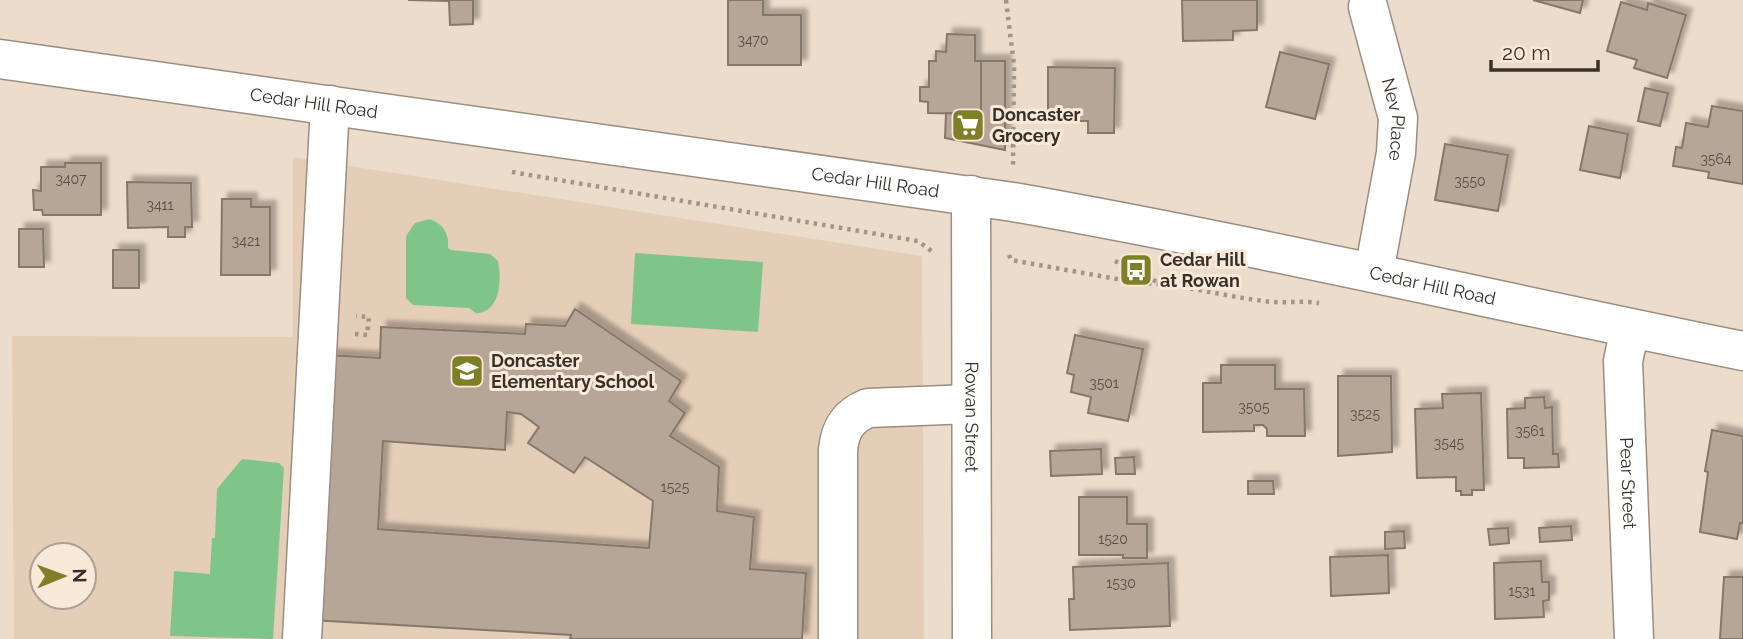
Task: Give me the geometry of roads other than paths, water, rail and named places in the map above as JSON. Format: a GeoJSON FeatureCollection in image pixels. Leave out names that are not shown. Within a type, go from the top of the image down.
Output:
{"type":"FeatureCollection","features":[{"type":"Feature","properties":{"kind":"street","name":"Nev Place"},"geometry":{"type":"LineString","coordinates":[[1368,7],[1398,118],[1396,153],[1374,272]]}},
{"type":"Feature","properties":{"kind":"street","name":"Cedar Hill Road"},"geometry":{"type":"LineString","coordinates":[[0,59],[1013,202],[1118,220],[1374,272],[1743,351]]}},
{"type":"Feature","properties":{"kind":"street"},"geometry":{"type":"LineString","coordinates":[[302,639],[330,106]]}},
{"type":"Feature","properties":{"kind":"street","name":"Rowan Street"},"geometry":{"type":"LineString","coordinates":[[971,195],[972,639]]}},
{"type":"Feature","properties":{"kind":"street","name":"Pear Street"},"geometry":{"type":"LineString","coordinates":[[1630,328],[1623,361],[1634,639]]}},
{"type":"Feature","properties":{"kind":"street"},"geometry":{"type":"LineString","coordinates":[[838,639],[838,450],[842,428],[857,412],[868,408],[971,404]]}},
{"type":"Feature","properties":{"kind":"place","name":"Doncaster Grocery"},"geometry":{"type":"Point","coordinates":[968,125]}},
{"type":"Feature","properties":{"kind":"place","name":"Cedar Hill at Rowan"},"geometry":{"type":"Point","coordinates":[1136,270]}},
{"type":"Feature","properties":{"kind":"place","name":"Doncaster Elementary School"},"geometry":{"type":"Point","coordinates":[467,371]}}]}
